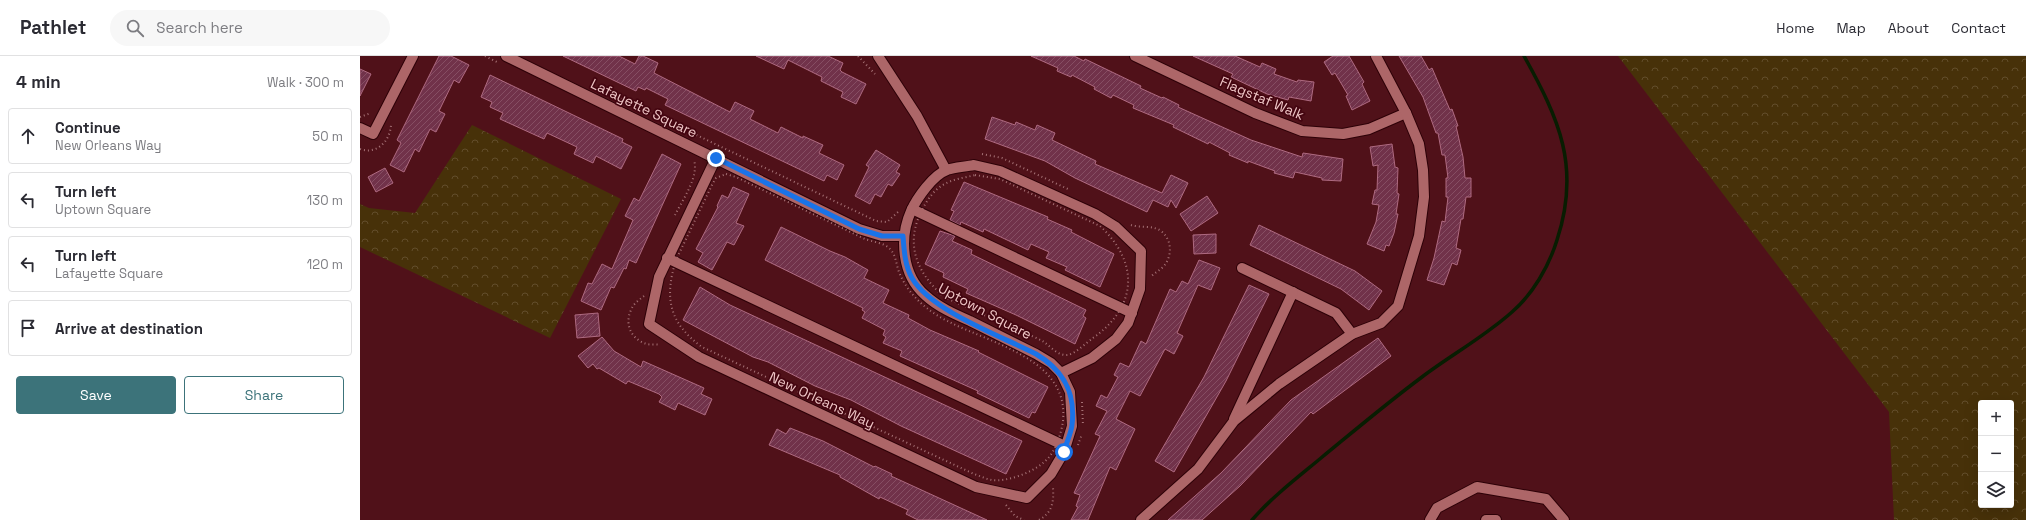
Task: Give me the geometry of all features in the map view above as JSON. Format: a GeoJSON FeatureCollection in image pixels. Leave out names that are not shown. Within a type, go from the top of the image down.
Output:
{"type":"FeatureCollection","features":[{"type":"Feature","properties":{"kind":"street"},"geometry":{"type":"LineString","coordinates":[[360,128],[373,134],[412,56]]}},
{"type":"Feature","properties":{"kind":"street"},"geometry":{"type":"LineString","coordinates":[[878,56],[916,116],[946,170],[974,165],[1000,171],[1094,214],[1116,228],[1141,251],[1140,289],[1128,323],[1116,339],[1092,358],[1061,373]]}},
{"type":"Feature","properties":{"kind":"street","name":"Flagstaf Walk"},"geometry":{"type":"LineString","coordinates":[[1135,56],[1255,113],[1302,131],[1343,134],[1369,129],[1406,113]]}},
{"type":"Feature","properties":{"kind":"street"},"geometry":{"type":"LineString","coordinates":[[1234,421],[1279,384],[1352,334],[1382,323],[1398,306],[1419,236],[1424,197],[1423,170],[1419,144],[1406,113],[1376,56]]}},
{"type":"Feature","properties":{"kind":"street","name":"Lafayette Square"},"geometry":{"type":"LineString","coordinates":[[502,59],[716,158],[859,229],[882,236],[903,236]]}},
{"type":"Feature","properties":{"kind":"street","name":"New Orleans Way"},"geometry":{"type":"LineString","coordinates":[[716,158],[659,277],[649,324],[699,358],[976,487],[1027,498],[1051,474],[1065,446],[1072,426],[1070,392],[1061,373]]}},
{"type":"Feature","properties":{"kind":"street","name":"Uptown Square"},"geometry":{"type":"LineString","coordinates":[[946,170],[926,187],[912,209],[906,222],[903,236],[905,256],[911,277],[924,294],[941,307],[1041,357],[1051,363],[1061,373]]}},
{"type":"Feature","properties":{"kind":"street"},"geometry":{"type":"LineString","coordinates":[[912,209],[1132,313]]}},
{"type":"Feature","properties":{"kind":"street"},"geometry":{"type":"LineString","coordinates":[[667,258],[1065,446]]}},
{"type":"Feature","properties":{"kind":"street"},"geometry":{"type":"LineString","coordinates":[[1242,268],[1336,313],[1352,334]]}},
{"type":"Feature","properties":{"kind":"street"},"geometry":{"type":"LineString","coordinates":[[1142,520],[1198,469],[1234,421],[1292,292]]}},
{"type":"Feature","properties":{"kind":"street"},"geometry":{"type":"LineString","coordinates":[[1430,520],[1437,508],[1477,487],[1546,499],[1564,520]]}},
{"type":"Feature","properties":{"kind":"street"},"geometry":{"type":"LineString","coordinates":[[1486,520],[1496,520]]}},
{"type":"Feature","properties":{"kind":"path"},"geometry":{"type":"LineString","coordinates":[[486,56],[502,59]]}},
{"type":"Feature","properties":{"kind":"path"},"geometry":{"type":"LineString","coordinates":[[858,56],[879,78]]}},
{"type":"Feature","properties":{"kind":"path"},"geometry":{"type":"LineString","coordinates":[[615,96],[876,221],[887,222],[892,219],[901,207]]}},
{"type":"Feature","properties":{"kind":"path"},"geometry":{"type":"LineString","coordinates":[[982,154],[1002,158],[1072,190]]}},
{"type":"Feature","properties":{"kind":"path"},"geometry":{"type":"LineString","coordinates":[[673,219],[692,180],[696,167],[694,159],[690,155]]}},
{"type":"Feature","properties":{"kind":"path"},"geometry":{"type":"LineString","coordinates":[[726,174],[736,177],[865,239],[891,249],[904,284],[916,300],[935,315],[1023,356],[1037,364],[1049,374],[1057,387],[1064,414],[1062,433],[1044,463],[1029,472],[1008,478],[993,480],[974,474],[702,347],[683,331],[671,308],[670,288],[676,260],[712,185],[716,178],[722,175],[726,174]]}},
{"type":"Feature","properties":{"kind":"path"},"geometry":{"type":"LineString","coordinates":[[1127,223],[1138,227],[1161,231],[1168,241],[1170,247],[1169,258],[1163,267],[1150,279]]}},
{"type":"Feature","properties":{"kind":"path"},"geometry":{"type":"LineString","coordinates":[[647,292],[631,309],[628,320],[629,329],[634,337],[647,344],[661,345]]}},
{"type":"Feature","properties":{"kind":"path"},"geometry":{"type":"LineString","coordinates":[[1075,451],[1081,440],[1084,423],[1082,398]]}},
{"type":"Feature","properties":{"kind":"path"},"geometry":{"type":"LineString","coordinates":[[1038,520],[1047,515],[1051,508],[1054,482]]}},
{"type":"Feature","properties":{"kind":"green space"},"geometry":{"type":"Polygon","coordinates":[[[1618,56],[2026,56],[2026,520],[1894,520],[1889,412],[1618,56]]]}},
{"type":"Feature","properties":{"kind":"green space"},"geometry":{"type":"Polygon","coordinates":[[[472,125],[621,199],[550,338],[360,247],[360,204],[369,208],[415,213],[472,125]]]}},
{"type":"Feature","properties":{"kind":"building"},"geometry":{"type":"Polygon","coordinates":[[[439,56],[451,56],[469,65],[459,83],[454,80],[439,111],[445,114],[436,132],[430,129],[419,152],[415,149],[404,172],[390,165],[401,143],[397,140],[439,56]]]}},
{"type":"Feature","properties":{"kind":"building"},"geometry":{"type":"Polygon","coordinates":[[[563,56],[619,56],[635,64],[639,56],[643,56],[658,63],[654,73],[730,112],[735,102],[754,111],[750,119],[778,133],[781,127],[803,138],[803,136],[823,145],[819,153],[844,165],[837,180],[827,175],[824,181],[665,105],[668,99],[646,88],[645,90],[638,87],[636,91],[563,56]]]}},
{"type":"Feature","properties":{"kind":"building"},"geometry":{"type":"Polygon","coordinates":[[[756,56],[828,56],[843,63],[840,70],[842,72],[866,84],[856,104],[841,97],[843,92],[821,81],[822,77],[788,60],[784,69],[756,56]]]}},
{"type":"Feature","properties":{"kind":"building"},"geometry":{"type":"Polygon","coordinates":[[[1031,56],[1074,56],[1084,61],[1085,59],[1141,86],[1140,88],[1179,105],[1178,107],[1251,140],[1302,157],[1303,153],[1343,159],[1341,181],[1322,180],[1322,178],[1295,172],[1293,178],[1274,173],[1275,171],[1248,161],[1248,163],[1229,155],[1230,153],[1209,142],[1208,144],[1173,127],[1174,125],[1133,108],[1134,105],[1113,95],[1111,98],[1094,89],[1095,87],[1072,75],[1071,77],[1057,71],[1058,68],[1031,56]]]}},
{"type":"Feature","properties":{"kind":"building"},"geometry":{"type":"Polygon","coordinates":[[[1193,56],[1235,56],[1260,67],[1262,63],[1276,69],[1274,74],[1297,82],[1298,80],[1314,82],[1311,101],[1289,97],[1288,100],[1267,94],[1231,77],[1233,74],[1193,56]]]}},
{"type":"Feature","properties":{"kind":"building"},"geometry":{"type":"Polygon","coordinates":[[[1333,56],[1349,56],[1364,82],[1362,84],[1370,101],[1352,110],[1346,96],[1348,95],[1335,73],[1332,75],[1324,62],[1333,56]]]}},
{"type":"Feature","properties":{"kind":"building"},"geometry":{"type":"Polygon","coordinates":[[[1399,56],[1421,56],[1429,70],[1432,68],[1450,110],[1452,109],[1458,126],[1456,126],[1463,157],[1465,178],[1471,178],[1471,197],[1466,197],[1463,219],[1461,219],[1456,248],[1461,250],[1457,265],[1452,263],[1444,285],[1427,280],[1434,258],[1442,221],[1445,222],[1448,197],[1446,197],[1446,178],[1448,178],[1445,155],[1442,155],[1438,133],[1436,133],[1423,97],[1399,56]]]}},
{"type":"Feature","properties":{"kind":"building"},"geometry":{"type":"Polygon","coordinates":[[[360,69],[371,74],[360,96],[360,69]]]}},
{"type":"Feature","properties":{"kind":"building"},"geometry":{"type":"Polygon","coordinates":[[[490,75],[623,139],[622,142],[632,147],[621,169],[596,156],[593,163],[574,154],[577,147],[547,133],[544,139],[500,119],[503,113],[490,107],[492,102],[481,97],[490,75]]]}},
{"type":"Feature","properties":{"kind":"building"},"geometry":{"type":"Polygon","coordinates":[[[992,117],[1015,125],[1016,122],[1035,130],[1037,125],[1055,133],[1052,140],[1096,161],[1095,164],[1162,193],[1171,175],[1188,183],[1176,208],[1171,200],[1168,207],[1153,200],[1147,212],[1075,178],[1045,161],[985,139],[992,117]]]}},
{"type":"Feature","properties":{"kind":"building"},"geometry":{"type":"Polygon","coordinates":[[[1392,144],[1395,167],[1398,168],[1397,193],[1399,194],[1396,214],[1398,214],[1394,233],[1389,246],[1386,245],[1384,251],[1367,244],[1376,222],[1379,205],[1372,204],[1375,190],[1377,190],[1378,165],[1373,166],[1370,147],[1392,144]]]}},
{"type":"Feature","properties":{"kind":"building"},"geometry":{"type":"Polygon","coordinates":[[[876,150],[900,165],[896,172],[900,174],[892,186],[888,184],[881,197],[875,194],[870,204],[855,196],[869,167],[866,165],[876,150]]]}},
{"type":"Feature","properties":{"kind":"building"},"geometry":{"type":"Polygon","coordinates":[[[662,154],[681,164],[636,263],[629,260],[626,269],[624,268],[614,288],[611,287],[601,310],[581,301],[588,283],[592,284],[602,264],[612,269],[633,220],[625,216],[634,198],[639,201],[662,154]]]}},
{"type":"Feature","properties":{"kind":"building"},"geometry":{"type":"Polygon","coordinates":[[[385,168],[393,183],[376,192],[368,177],[385,168]]]}},
{"type":"Feature","properties":{"kind":"building"},"geometry":{"type":"Polygon","coordinates":[[[964,182],[1048,217],[1047,219],[1072,230],[1071,232],[1114,254],[1100,287],[1065,270],[1067,267],[1046,258],[1049,252],[1031,244],[1028,250],[984,229],[983,232],[961,222],[960,225],[950,220],[954,211],[951,210],[964,182]]]}},
{"type":"Feature","properties":{"kind":"building"},"geometry":{"type":"Polygon","coordinates":[[[733,187],[749,194],[736,223],[744,226],[734,245],[727,242],[712,270],[698,262],[703,253],[696,249],[718,207],[717,206],[722,195],[728,198],[733,187]]]}},
{"type":"Feature","properties":{"kind":"building"},"geometry":{"type":"Polygon","coordinates":[[[1207,196],[1218,213],[1191,231],[1180,214],[1207,196]]]}},
{"type":"Feature","properties":{"kind":"building"},"geometry":{"type":"Polygon","coordinates":[[[1259,225],[1355,271],[1382,291],[1369,310],[1341,289],[1250,245],[1259,225]]]}},
{"type":"Feature","properties":{"kind":"building"},"geometry":{"type":"Polygon","coordinates":[[[781,227],[845,257],[868,270],[864,278],[889,290],[883,303],[909,315],[908,318],[930,330],[979,351],[978,352],[1048,387],[1035,413],[1032,412],[1029,418],[977,393],[978,391],[900,356],[902,351],[883,343],[886,337],[883,335],[885,330],[862,318],[865,312],[862,310],[863,308],[765,260],[781,227]]]}},
{"type":"Feature","properties":{"kind":"building"},"geometry":{"type":"Polygon","coordinates":[[[940,231],[955,236],[952,241],[972,250],[971,254],[1086,310],[1083,316],[1086,318],[1075,344],[1016,315],[966,293],[968,289],[943,277],[944,273],[925,264],[940,231]]]}},
{"type":"Feature","properties":{"kind":"building"},"geometry":{"type":"Polygon","coordinates":[[[1216,234],[1216,253],[1194,254],[1193,235],[1216,234]]]}},
{"type":"Feature","properties":{"kind":"building"},"geometry":{"type":"Polygon","coordinates":[[[1199,260],[1220,268],[1211,290],[1198,285],[1177,333],[1183,336],[1174,354],[1165,349],[1140,396],[1130,391],[1116,419],[1135,429],[1116,470],[1110,467],[1088,520],[1071,520],[1078,507],[1076,506],[1080,495],[1074,493],[1100,436],[1095,434],[1107,411],[1096,406],[1101,395],[1107,398],[1118,377],[1114,375],[1120,363],[1129,367],[1141,341],[1146,344],[1170,289],[1176,292],[1182,281],[1188,284],[1199,260]]]}},
{"type":"Feature","properties":{"kind":"building"},"geometry":{"type":"Polygon","coordinates":[[[1249,285],[1269,294],[1226,381],[1174,472],[1155,461],[1204,377],[1249,285]]]}},
{"type":"Feature","properties":{"kind":"building"},"geometry":{"type":"Polygon","coordinates":[[[700,287],[730,305],[1022,441],[1006,474],[901,426],[851,400],[815,386],[768,362],[753,357],[683,320],[700,287]]]}},
{"type":"Feature","properties":{"kind":"building"},"geometry":{"type":"Polygon","coordinates":[[[598,313],[600,336],[577,338],[575,315],[598,313]]]}},
{"type":"Feature","properties":{"kind":"building"},"geometry":{"type":"Polygon","coordinates":[[[602,337],[614,351],[641,367],[643,361],[704,388],[701,394],[712,399],[705,415],[678,403],[675,410],[659,402],[662,397],[659,394],[628,381],[626,384],[599,368],[597,369],[593,364],[588,368],[578,356],[602,337]]]}},
{"type":"Feature","properties":{"kind":"building"},"geometry":{"type":"Polygon","coordinates":[[[1378,338],[1391,356],[1313,414],[1311,412],[1240,486],[1202,520],[1168,520],[1221,473],[1291,400],[1378,338]]]}},
{"type":"Feature","properties":{"kind":"building"},"geometry":{"type":"Polygon","coordinates":[[[790,428],[823,441],[874,467],[875,466],[892,474],[891,476],[987,520],[918,520],[906,514],[908,510],[880,497],[879,499],[840,477],[840,475],[769,445],[777,429],[786,434],[790,428]]]}},
{"type":"Feature","properties":{"kind":"waterway"},"geometry":{"type":"LineString","coordinates":[[1252,520],[1285,488],[1383,407],[1433,369],[1479,338],[1512,312],[1527,297],[1545,269],[1554,250],[1564,214],[1567,189],[1566,166],[1563,144],[1556,123],[1547,101],[1524,56]]}},
{"type":"Feature","properties":{"kind":"route"},"geometry":{"type":"LineString","coordinates":[[716,158],[859,229],[882,236],[903,236],[905,256],[911,277],[924,294],[941,307],[1036,354],[1051,363],[1061,373],[1070,392],[1072,407],[1072,426],[1064,452]]}}]}
